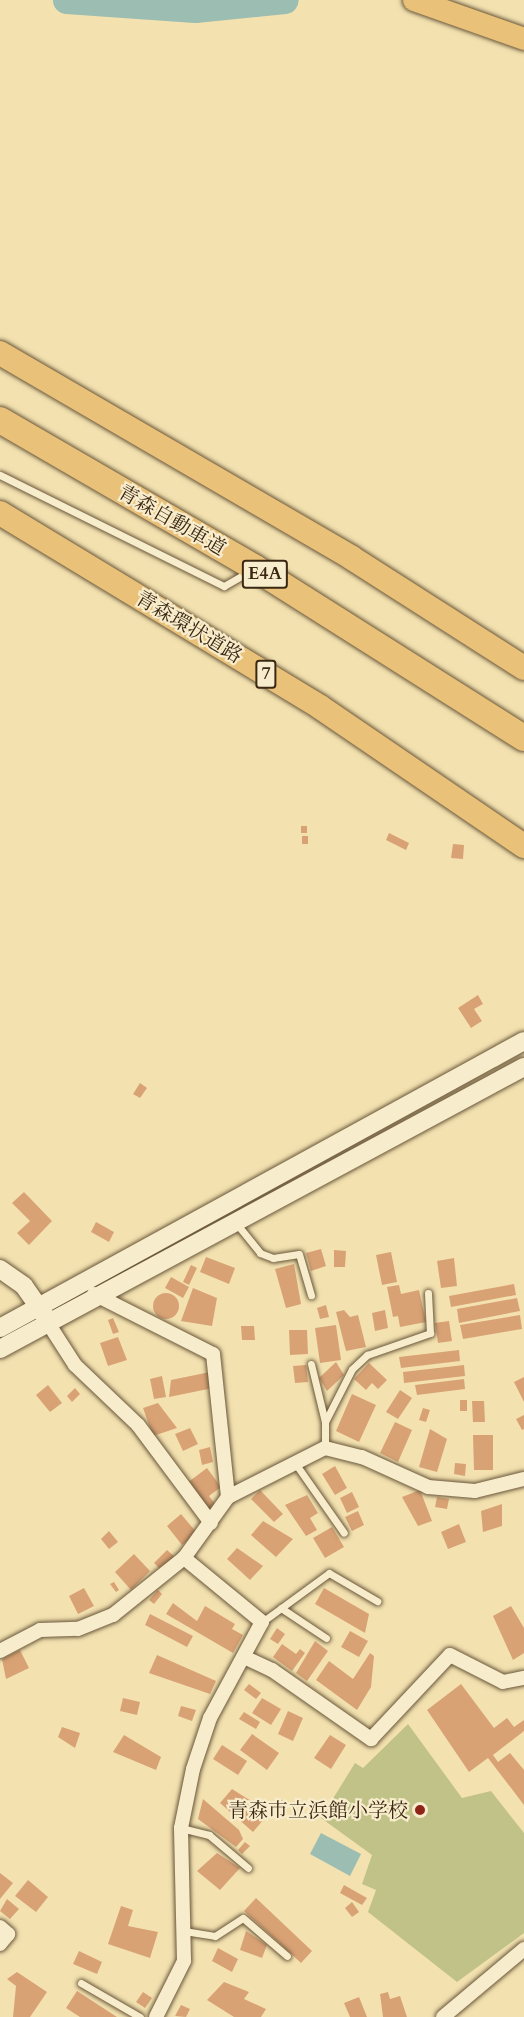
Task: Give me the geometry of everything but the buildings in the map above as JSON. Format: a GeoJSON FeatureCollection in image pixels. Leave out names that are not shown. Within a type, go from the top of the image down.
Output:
{"type":"FeatureCollection","features":[{"type":"Feature","properties":{"kind":"highway"},"geometry":{"type":"LineString","coordinates":[[0,353],[352,558],[524,668]]}},
{"type":"Feature","properties":{"kind":"highway","name":"青森自動車道"},"geometry":{"type":"LineString","coordinates":[[0,420],[255,568],[524,738]]}},
{"type":"Feature","properties":{"kind":"highway","name":"青森環状道路"},"geometry":{"type":"LineString","coordinates":[[0,513],[320,707],[524,846]]}},
{"type":"Feature","properties":{"kind":"main road"},"geometry":{"type":"LineString","coordinates":[[414,0],[524,39]]}},
{"type":"Feature","properties":{"kind":"street"},"geometry":{"type":"LineString","coordinates":[[0,1328],[524,1041]]}},
{"type":"Feature","properties":{"kind":"street"},"geometry":{"type":"LineString","coordinates":[[0,1349],[235,1220],[524,1067]]}},
{"type":"Feature","properties":{"kind":"street"},"geometry":{"type":"LineString","coordinates":[[0,1269],[40,1306],[75,1365],[138,1425],[211,1523]]}},
{"type":"Feature","properties":{"kind":"street"},"geometry":{"type":"LineString","coordinates":[[79,1284],[97,1296],[213,1354],[228,1497]]}},
{"type":"Feature","properties":{"kind":"street"},"geometry":{"type":"LineString","coordinates":[[0,1651],[40,1630],[78,1629],[113,1615],[184,1558],[228,1497],[325,1448],[362,1457],[428,1487],[475,1491],[524,1479]]}},
{"type":"Feature","properties":{"kind":"street"},"geometry":{"type":"LineString","coordinates":[[156,2017],[184,1961],[181,1828],[210,1718],[262,1622],[184,1558]]}},
{"type":"Feature","properties":{"kind":"street"},"geometry":{"type":"LineString","coordinates":[[244,1657],[272,1670],[371,1739],[450,1655],[503,1682],[524,1678]]}},
{"type":"Feature","properties":{"kind":"street"},"geometry":{"type":"LineString","coordinates":[[0,1927],[8,1934],[0,1944]]}},
{"type":"Feature","properties":{"kind":"street"},"geometry":{"type":"LineString","coordinates":[[443,2017],[524,1949]]}},
{"type":"Feature","properties":{"kind":"lane"},"geometry":{"type":"LineString","coordinates":[[0,475],[224,586],[255,568]]}},
{"type":"Feature","properties":{"kind":"lane"},"geometry":{"type":"LineString","coordinates":[[235,1220],[260,1253],[273,1258],[299,1254],[310,1295]]}},
{"type":"Feature","properties":{"kind":"lane"},"geometry":{"type":"LineString","coordinates":[[326,1422],[352,1369],[367,1355],[430,1333],[428,1293]]}},
{"type":"Feature","properties":{"kind":"lane"},"geometry":{"type":"LineString","coordinates":[[311,1364],[326,1422],[325,1448]]}},
{"type":"Feature","properties":{"kind":"lane"},"geometry":{"type":"LineString","coordinates":[[295,1463],[344,1533]]}},
{"type":"Feature","properties":{"kind":"lane"},"geometry":{"type":"LineString","coordinates":[[262,1622],[329,1573],[377,1600]]}},
{"type":"Feature","properties":{"kind":"lane"},"geometry":{"type":"LineString","coordinates":[[281,1608],[326,1638]]}},
{"type":"Feature","properties":{"kind":"lane"},"geometry":{"type":"LineString","coordinates":[[181,1828],[209,1835],[248,1868]]}},
{"type":"Feature","properties":{"kind":"lane"},"geometry":{"type":"LineString","coordinates":[[184,1931],[215,1936],[243,1918],[287,1956]]}},
{"type":"Feature","properties":{"kind":"lane"},"geometry":{"type":"LineString","coordinates":[[81,1983],[140,2017]]}},
{"type":"Feature","properties":{"kind":"green space","name":"青森市立浜館小学校"},"geometry":{"type":"Polygon","coordinates":[[[408,1724],[462,1798],[491,1791],[524,1833],[524,1933],[457,1982],[368,1912],[376,1890],[362,1884],[372,1855],[321,1818],[355,1763],[363,1768],[408,1724]]]}},
{"type":"Feature","properties":{"kind":"water"},"geometry":{"type":"Polygon","coordinates":[[[321,1833],[361,1854],[350,1876],[310,1854],[321,1833]]]}},
{"type":"Feature","properties":{"kind":"waterway"},"geometry":{"type":"LineString","coordinates":[[66,0],[195,9],[285,0]]}},
{"type":"Feature","properties":{"kind":"place","name":"青森市立浜館小学校"},"geometry":{"type":"Point","coordinates":[420,1810]}}]}
